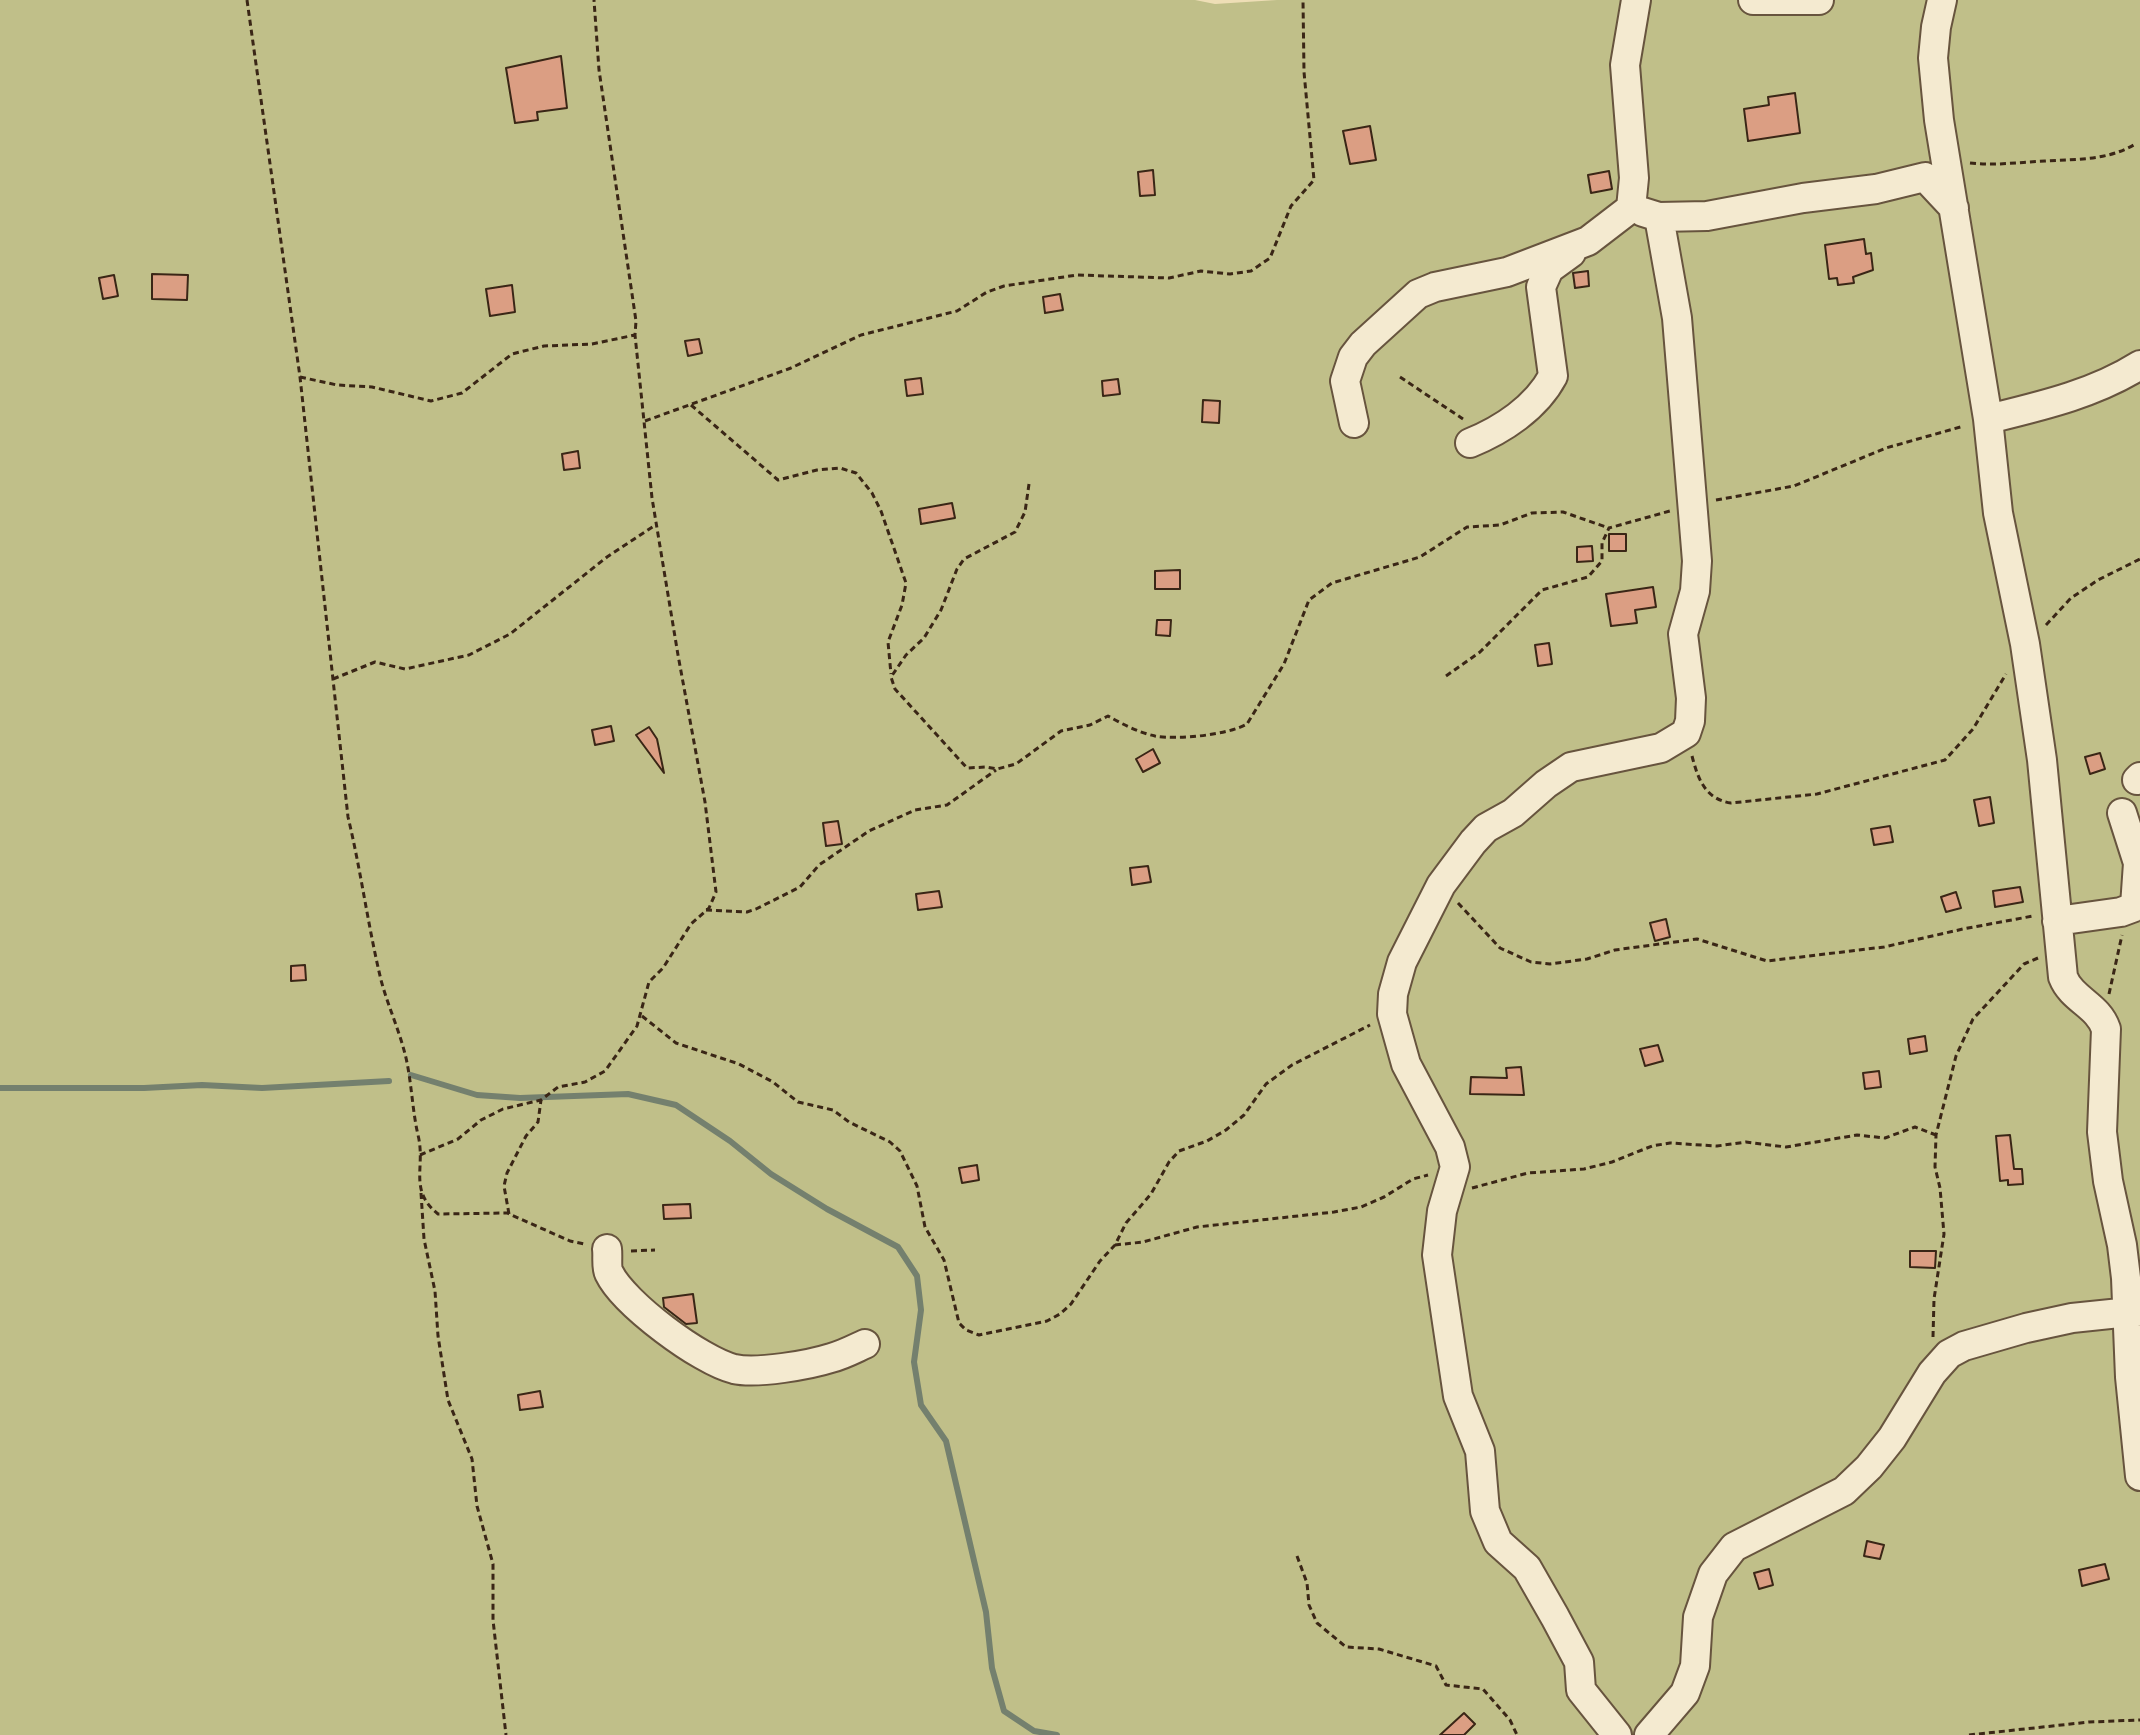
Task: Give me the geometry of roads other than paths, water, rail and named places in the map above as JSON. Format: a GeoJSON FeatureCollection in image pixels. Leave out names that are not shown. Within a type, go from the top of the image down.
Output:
{"type":"FeatureCollection","features":[{"type":"Feature","properties":{"kind":"street"},"geometry":{"type":"LineString","coordinates":[[1480,439],[1526,410],[1547,389],[1553,376],[1541,287],[1549,269],[1631,208],[1634,178],[1625,65],[1636,0]]}},
{"type":"Feature","properties":{"kind":"street"},"geometry":{"type":"LineString","coordinates":[[1753,0],[1819,0]]}},
{"type":"Feature","properties":{"kind":"street"},"geometry":{"type":"LineString","coordinates":[[1942,0],[1933,58],[1939,120],[1988,419],[1998,513],[2025,644],[2042,760],[2059,950],[2067,988],[2103,1019],[2107,1038],[2102,1132],[2108,1181],[2133,1312],[2140,1476]]}},
{"type":"Feature","properties":{"kind":"street"},"geometry":{"type":"LineString","coordinates":[[1631,208],[1659,217],[1707,216],[1803,198],[1876,189],[1914,177],[1925,177],[1954,209]]}},
{"type":"Feature","properties":{"kind":"street"},"geometry":{"type":"LineString","coordinates":[[1617,1735],[1581,1690],[1579,1662],[1561,1628],[1527,1568],[1498,1542],[1485,1511],[1480,1451],[1458,1396],[1437,1255],[1442,1211],[1451,1181],[1450,1147],[1406,1064],[1392,1014],[1393,994],[1402,962],[1441,885],[1486,828],[1513,813],[1571,767],[1661,748],[1686,733],[1691,698],[1683,634],[1695,591],[1697,561],[1690,507],[1677,318],[1659,217]]}},
{"type":"Feature","properties":{"kind":"street"},"geometry":{"type":"LineString","coordinates":[[1354,423],[1345,381],[1353,357],[1418,294],[1435,287],[1507,272],[1588,241]]}},
{"type":"Feature","properties":{"kind":"street"},"geometry":{"type":"LineString","coordinates":[[1988,419],[2114,382],[2140,365]]}},
{"type":"Feature","properties":{"kind":"street"},"geometry":{"type":"LineString","coordinates":[[2057,917],[2109,914],[2138,906],[2138,863],[2122,813]]}},
{"type":"Feature","properties":{"kind":"street"},"geometry":{"type":"LineString","coordinates":[[607,1249],[608,1271],[646,1315],[695,1352],[734,1369],[767,1370],[832,1358],[865,1344]]}},
{"type":"Feature","properties":{"kind":"street"},"geometry":{"type":"LineString","coordinates":[[1649,1735],[1685,1693],[1695,1666],[1698,1617],[1713,1574],[1734,1547],[1844,1491],[1869,1467],[1892,1438],[1932,1373],[1949,1354],[1964,1346],[2041,1324],[2133,1312]]}},
{"type":"Feature","properties":{"kind":"waterway"},"geometry":{"type":"LineString","coordinates":[[411,1075],[477,1095],[520,1098],[628,1094],[676,1105],[730,1141],[771,1174],[827,1209],[898,1247],[917,1276],[921,1310],[914,1362],[921,1405],[946,1441],[986,1612],[992,1668],[1004,1711],[1034,1731],[1057,1735]]}},
{"type":"Feature","properties":{"kind":"waterway"},"geometry":{"type":"LineString","coordinates":[[0,1088],[202,1085],[262,1088],[389,1081]]}}]}
